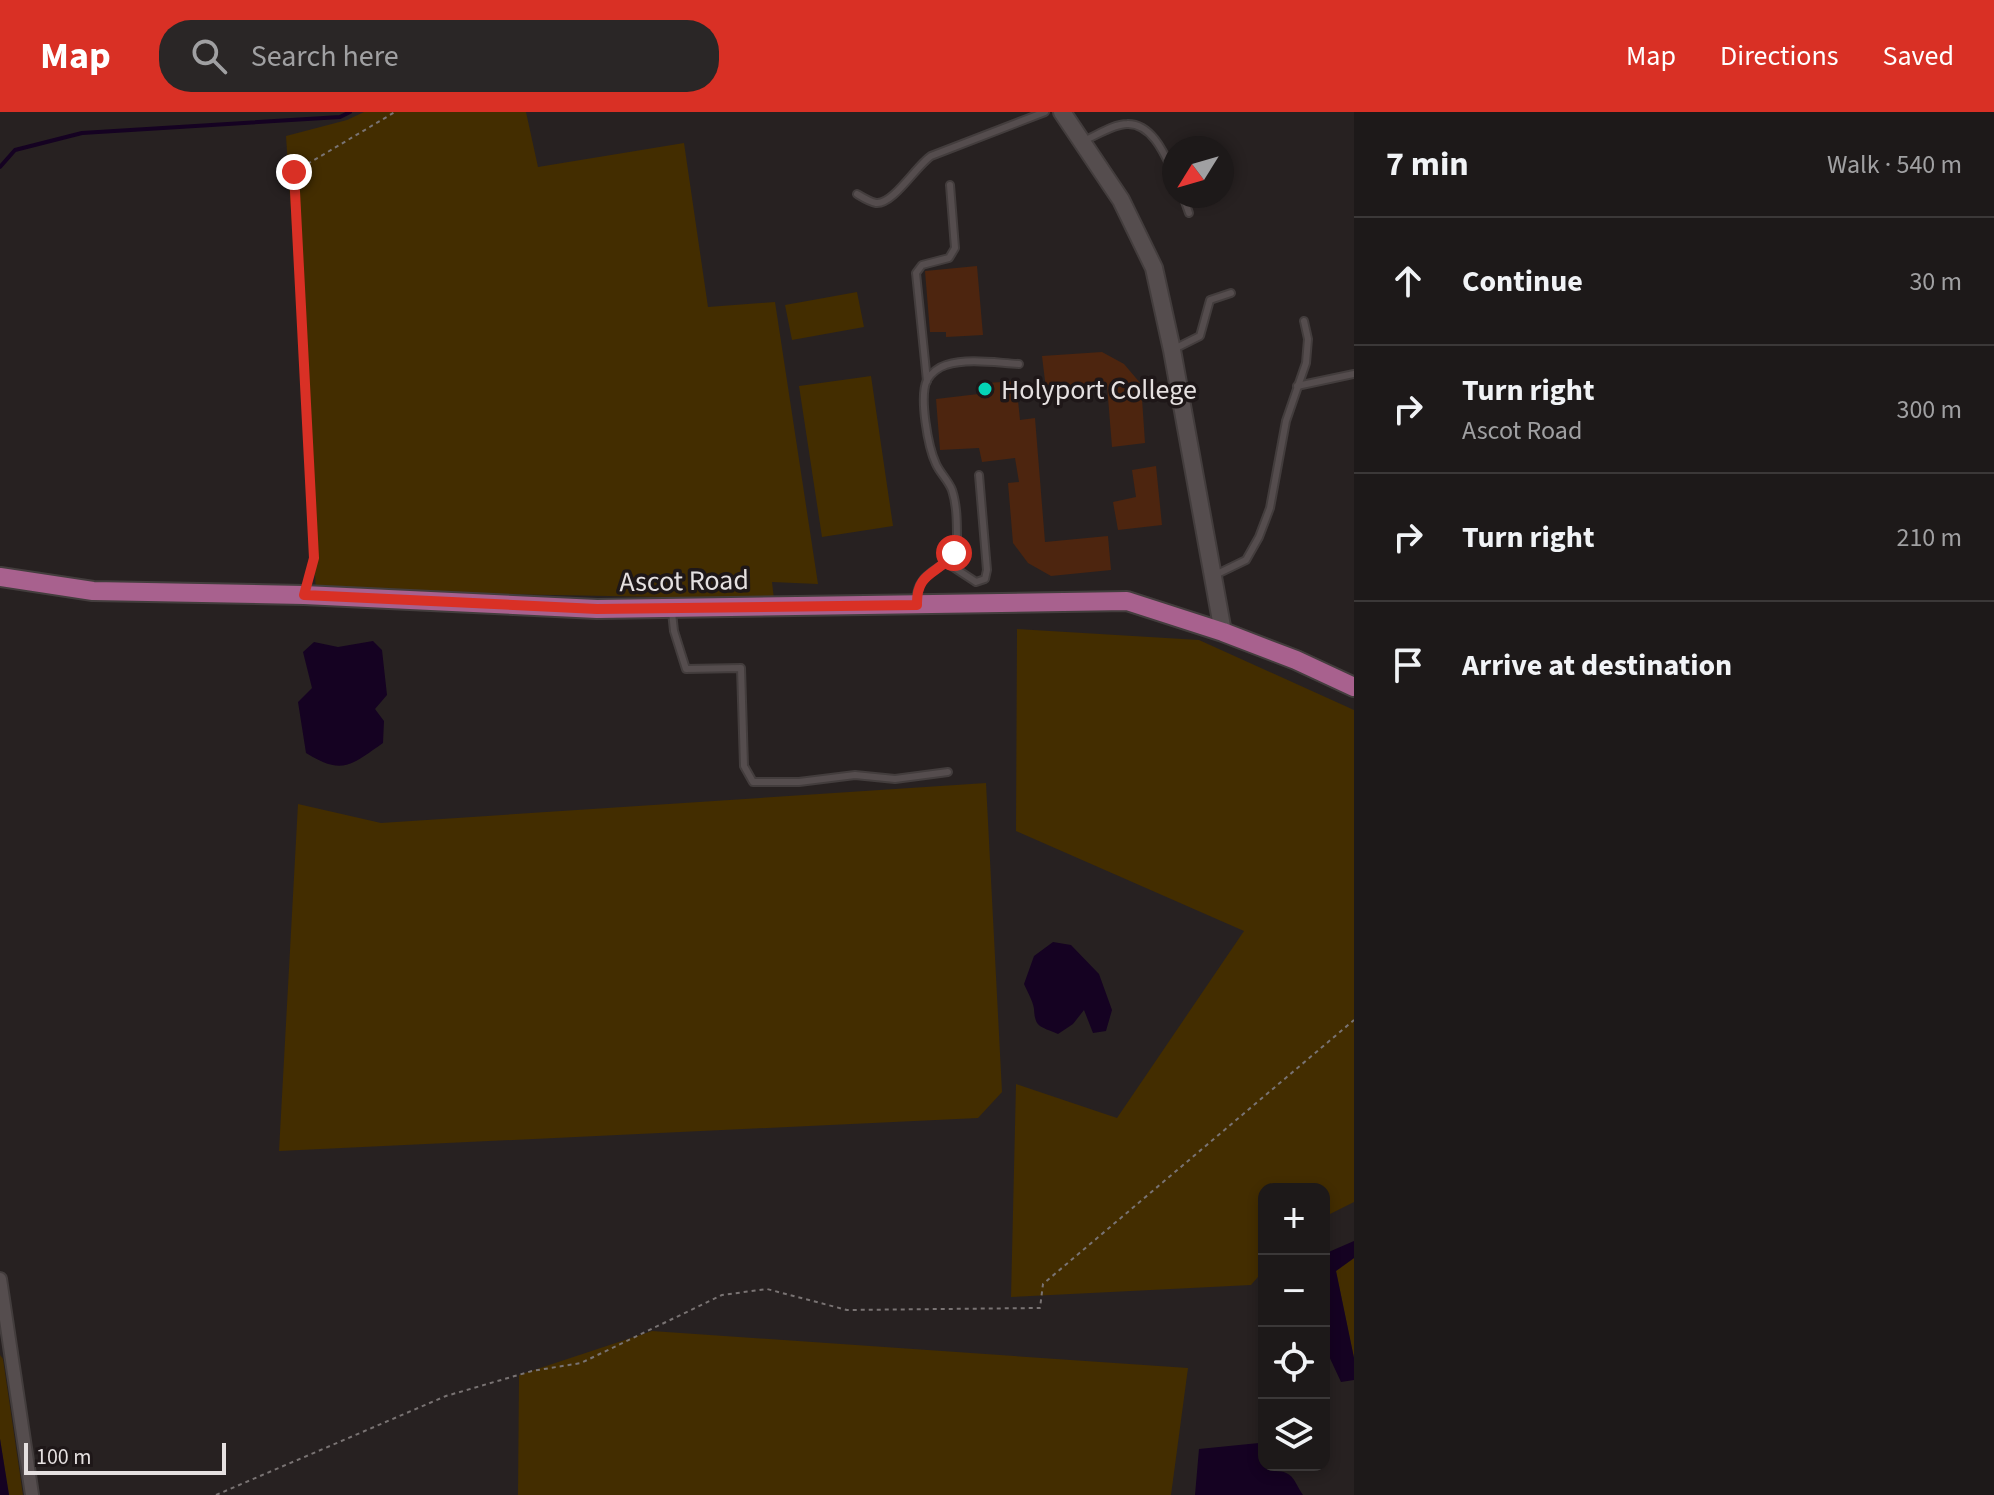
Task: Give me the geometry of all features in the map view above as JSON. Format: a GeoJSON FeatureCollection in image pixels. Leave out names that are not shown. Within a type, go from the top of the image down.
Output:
{"type":"FeatureCollection","features":[{"type":"Feature","properties":{"kind":"main road"},"geometry":{"type":"LineString","coordinates":[[1062,112],[1140,235],[1154,268],[1172,350],[1223,632]]}},
{"type":"Feature","properties":{"kind":"main road","name":"Ascot Road"},"geometry":{"type":"LineString","coordinates":[[0,577],[93,591],[304,595],[597,609],[1127,601],[1223,632],[1296,660],[1354,687]]}},
{"type":"Feature","properties":{"kind":"street"},"geometry":{"type":"LineString","coordinates":[[0,1279],[32,1495]]}},
{"type":"Feature","properties":{"kind":"lane"},"geometry":{"type":"LineString","coordinates":[[857,194],[876,203],[886,201],[931,156],[1045,112]]}},
{"type":"Feature","properties":{"kind":"lane"},"geometry":{"type":"LineString","coordinates":[[1083,141],[1127,124],[1151,135],[1162,152]]}},
{"type":"Feature","properties":{"kind":"lane"},"geometry":{"type":"LineString","coordinates":[[917,605],[917,590],[922,579],[947,563],[957,545],[955,501],[931,452],[916,273],[922,265],[949,258],[955,248],[950,185]]}},
{"type":"Feature","properties":{"kind":"lane"},"geometry":{"type":"LineString","coordinates":[[1187,208],[1189,213]]}},
{"type":"Feature","properties":{"kind":"lane"},"geometry":{"type":"LineString","coordinates":[[1172,350],[1200,336],[1210,300],[1231,293]]}},
{"type":"Feature","properties":{"kind":"lane"},"geometry":{"type":"LineString","coordinates":[[1213,576],[1246,560],[1270,508],[1286,421],[1306,363],[1308,339],[1304,321]]}},
{"type":"Feature","properties":{"kind":"lane"},"geometry":{"type":"LineString","coordinates":[[927,381],[935,371],[959,363],[1019,364]]}},
{"type":"Feature","properties":{"kind":"lane"},"geometry":{"type":"LineString","coordinates":[[1297,386],[1354,374]]}},
{"type":"Feature","properties":{"kind":"lane"},"geometry":{"type":"LineString","coordinates":[[947,563],[976,582],[985,579],[987,570],[979,475]]}},
{"type":"Feature","properties":{"kind":"lane"},"geometry":{"type":"LineString","coordinates":[[671,608],[674,631],[686,669],[741,668],[744,766],[753,782],[799,782],[855,775],[895,779],[948,772]]}},
{"type":"Feature","properties":{"kind":"path"},"geometry":{"type":"LineString","coordinates":[[304,595],[314,558],[294,172],[395,112]]}},
{"type":"Feature","properties":{"kind":"path"},"geometry":{"type":"LineString","coordinates":[[216,1495],[446,1396],[532,1371],[581,1363],[722,1295],[767,1289],[847,1310],[1040,1308],[1043,1284],[1354,1020]]}},
{"type":"Feature","properties":{"kind":"shaded area"},"geometry":{"type":"Polygon","coordinates":[[[364,112],[526,112],[538,167],[684,143],[708,307],[775,302],[818,584],[772,582],[774,599],[316,591],[286,136],[347,120],[364,112]]]}},
{"type":"Feature","properties":{"kind":"shaded area"},"geometry":{"type":"Polygon","coordinates":[[[857,292],[864,327],[792,340],[785,305],[857,292]]]}},
{"type":"Feature","properties":{"kind":"shaded area"},"geometry":{"type":"Polygon","coordinates":[[[871,376],[893,526],[822,537],[799,386],[871,376]]]}},
{"type":"Feature","properties":{"kind":"shaded area"},"geometry":{"type":"Polygon","coordinates":[[[1017,629],[1199,640],[1354,710],[1354,1202],[1330,1214],[1330,1183],[1258,1183],[1258,1277],[1251,1285],[1011,1297],[1016,1084],[1117,1118],[1244,931],[1016,831],[1017,629]]]}},
{"type":"Feature","properties":{"kind":"shaded area"},"geometry":{"type":"Polygon","coordinates":[[[373,641],[382,650],[387,695],[375,709],[384,721],[383,743],[346,765],[338,766],[319,760],[306,753],[298,702],[312,688],[303,652],[314,642],[338,647],[373,641]]]}},
{"type":"Feature","properties":{"kind":"shaded area"},"geometry":{"type":"Polygon","coordinates":[[[986,783],[1002,1092],[978,1118],[279,1151],[298,804],[381,823],[986,783]]]}},
{"type":"Feature","properties":{"kind":"shaded area"},"geometry":{"type":"Polygon","coordinates":[[[1053,942],[1071,945],[1099,974],[1112,1010],[1106,1031],[1093,1033],[1084,1010],[1073,1024],[1058,1034],[1037,1023],[1024,984],[1034,956],[1053,942]]]}},
{"type":"Feature","properties":{"kind":"shaded area"},"geometry":{"type":"Polygon","coordinates":[[[1354,1241],[1354,1258],[1336,1271],[1354,1358],[1354,1380],[1341,1382],[1330,1358],[1330,1251],[1354,1241]]]}},
{"type":"Feature","properties":{"kind":"shaded area"},"geometry":{"type":"Polygon","coordinates":[[[1354,1258],[1354,1358],[1336,1271],[1354,1258]]]}},
{"type":"Feature","properties":{"kind":"shaded area"},"geometry":{"type":"Polygon","coordinates":[[[652,1331],[1188,1368],[1171,1495],[518,1495],[519,1375],[652,1331]]]}},
{"type":"Feature","properties":{"kind":"shaded area"},"geometry":{"type":"Polygon","coordinates":[[[0,1355],[23,1495],[9,1495],[0,1439],[0,1355]]]}},
{"type":"Feature","properties":{"kind":"shaded area"},"geometry":{"type":"Polygon","coordinates":[[[0,1439],[9,1495],[0,1495],[0,1439]]]}},
{"type":"Feature","properties":{"kind":"shaded area"},"geometry":{"type":"Polygon","coordinates":[[[1258,1443],[1258,1471],[1281,1471],[1290,1475],[1303,1495],[1195,1495],[1199,1449],[1258,1443]]]}},
{"type":"Feature","properties":{"kind":"building"},"geometry":{"type":"Polygon","coordinates":[[[977,266],[983,335],[946,337],[946,332],[930,332],[925,271],[977,266]]]}},
{"type":"Feature","properties":{"kind":"building"},"geometry":{"type":"Polygon","coordinates":[[[1102,352],[1124,364],[1141,384],[1145,443],[1112,447],[1107,385],[1046,389],[1042,356],[1102,352]]]}},
{"type":"Feature","properties":{"kind":"building"},"geometry":{"type":"Polygon","coordinates":[[[1016,381],[1020,420],[1035,418],[1045,542],[1108,536],[1111,570],[1051,576],[1028,563],[1013,543],[1008,483],[1019,482],[1015,458],[982,462],[979,448],[940,450],[936,399],[987,393],[987,383],[1016,381]]]}},
{"type":"Feature","properties":{"kind":"building"},"geometry":{"type":"Polygon","coordinates":[[[1156,466],[1162,525],[1118,530],[1113,502],[1136,497],[1132,470],[1156,466]]]}},
{"type":"Feature","properties":{"kind":"waterway"},"geometry":{"type":"LineString","coordinates":[[0,167],[15,150],[82,133],[340,117],[350,112]]}},
{"type":"Feature","properties":{"kind":"place","name":"Holyport College"},"geometry":{"type":"Point","coordinates":[985,389]}},
{"type":"Feature","properties":{"kind":"route"},"geometry":{"type":"LineString","coordinates":[[294,172],[314,558],[304,595],[597,609],[917,605],[917,590],[922,579],[947,563],[954,553]]}}]}
